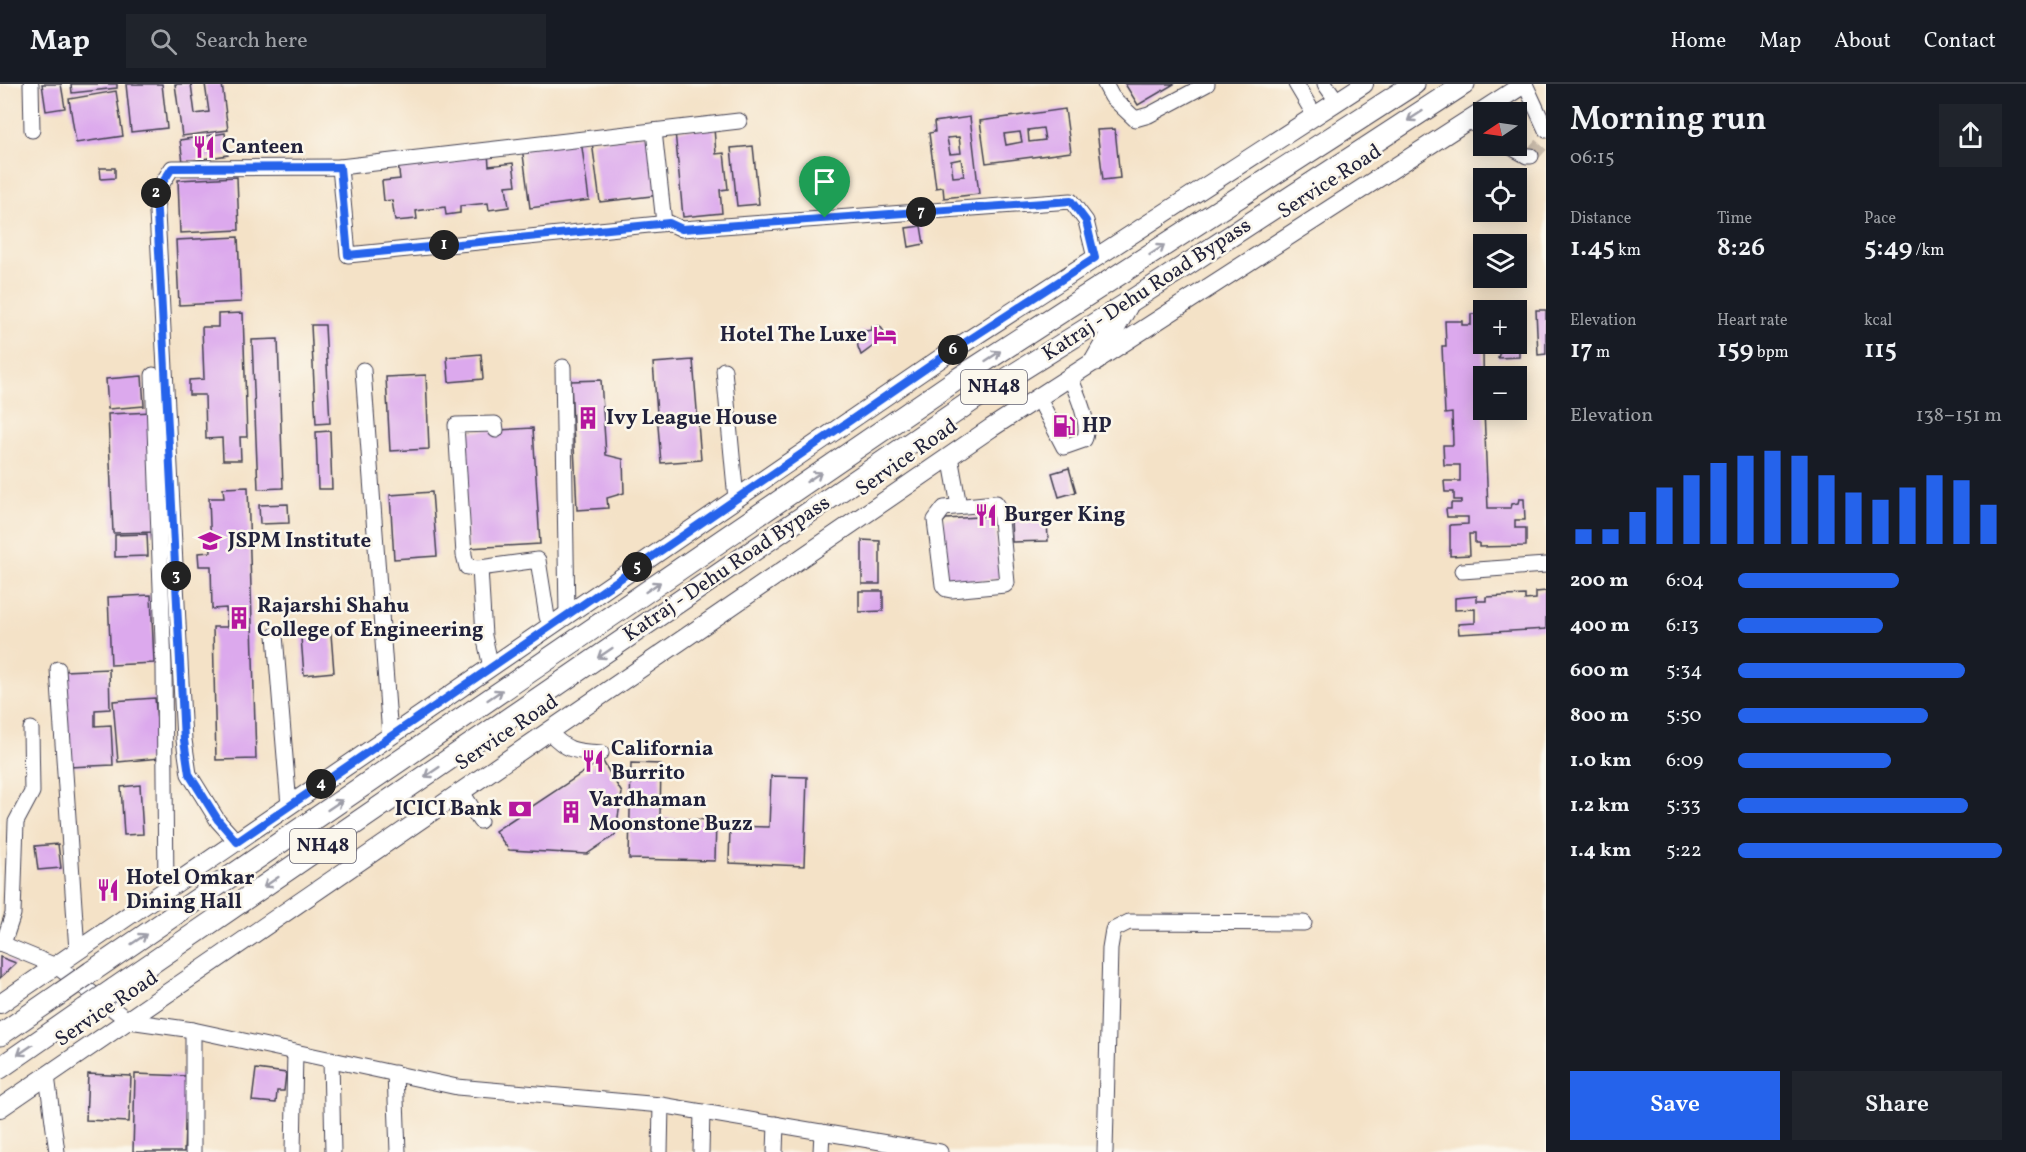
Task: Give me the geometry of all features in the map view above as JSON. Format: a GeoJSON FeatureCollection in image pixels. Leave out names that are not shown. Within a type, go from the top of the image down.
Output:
{"type":"FeatureCollection","features":[{"type":"Feature","properties":{"kind":"highway","name":"Katraj - Dehu Road Bypass"},"geometry":{"type":"LineString","coordinates":[[0,1035],[958,378],[1414,84]]}},
{"type":"Feature","properties":{"kind":"highway","name":"Katraj - Dehu Road Bypass"},"geometry":{"type":"LineString","coordinates":[[0,1068],[973,400],[1128,303],[1464,84]]}},
{"type":"Feature","properties":{"kind":"highway"},"geometry":{"type":"LineString","coordinates":[[1096,360],[1128,303]]}},
{"type":"Feature","properties":{"kind":"main road"},"geometry":{"type":"LineString","coordinates":[[0,1004],[944,356],[1364,84]]}},
{"type":"Feature","properties":{"kind":"main road","name":"Service Road"},"geometry":{"type":"LineString","coordinates":[[0,1108],[950,456],[1525,84]]}},
{"type":"Feature","properties":{"kind":"street"},"geometry":{"type":"LineString","coordinates":[[31,84],[32,130]]}},
{"type":"Feature","properties":{"kind":"street"},"geometry":{"type":"LineString","coordinates":[[1105,84],[1112,98],[1135,119],[1149,115],[1207,84]]}},
{"type":"Feature","properties":{"kind":"street"},"geometry":{"type":"LineString","coordinates":[[1296,84],[1315,116]]}},
{"type":"Feature","properties":{"kind":"street"},"geometry":{"type":"LineString","coordinates":[[1325,84],[1337,101]]}},
{"type":"Feature","properties":{"kind":"street"},"geometry":{"type":"LineString","coordinates":[[1525,84],[1546,130]]}},
{"type":"Feature","properties":{"kind":"street"},"geometry":{"type":"LineString","coordinates":[[1467,120],[1473,124]]}},
{"type":"Feature","properties":{"kind":"street"},"geometry":{"type":"LineString","coordinates":[[237,842],[218,820],[189,774],[184,740],[156,193],[172,168],[340,167],[739,121]]}},
{"type":"Feature","properties":{"kind":"street"},"geometry":{"type":"LineString","coordinates":[[654,131],[664,223]]}},
{"type":"Feature","properties":{"kind":"street"},"geometry":{"type":"LineString","coordinates":[[340,167],[348,255],[664,223],[682,229],[1071,201],[1086,221],[1095,258]]}},
{"type":"Feature","properties":{"kind":"street"},"geometry":{"type":"LineString","coordinates":[[496,430],[495,424],[456,425],[464,555],[467,567],[480,568],[538,560],[547,617],[561,619],[563,367]]}},
{"type":"Feature","properties":{"kind":"street"},"geometry":{"type":"LineString","coordinates":[[363,370],[390,736]]}},
{"type":"Feature","properties":{"kind":"street"},"geometry":{"type":"LineString","coordinates":[[723,370],[736,499]]}},
{"type":"Feature","properties":{"kind":"street"},"geometry":{"type":"LineString","coordinates":[[153,375],[164,668],[166,891]]}},
{"type":"Feature","properties":{"kind":"street"},"geometry":{"type":"LineString","coordinates":[[1038,398],[1064,447],[1084,440],[1087,434],[1086,425],[1070,377]]}},
{"type":"Feature","properties":{"kind":"street"},"geometry":{"type":"LineString","coordinates":[[950,456],[959,506]]}},
{"type":"Feature","properties":{"kind":"street"},"geometry":{"type":"LineString","coordinates":[[996,503],[999,506],[1007,583],[1005,585],[951,590],[946,589],[943,585],[935,520],[944,508],[959,506],[996,503]]}},
{"type":"Feature","properties":{"kind":"street"},"geometry":{"type":"LineString","coordinates":[[1462,571],[1546,565]]}},
{"type":"Feature","properties":{"kind":"street"},"geometry":{"type":"LineString","coordinates":[[480,568],[484,636],[491,667]]}},
{"type":"Feature","properties":{"kind":"street"},"geometry":{"type":"LineString","coordinates":[[275,635],[289,806]]}},
{"type":"Feature","properties":{"kind":"street"},"geometry":{"type":"LineString","coordinates":[[58,669],[77,951]]}},
{"type":"Feature","properties":{"kind":"street"},"geometry":{"type":"LineString","coordinates":[[31,729],[32,792],[16,822],[13,914],[1,944],[56,966],[129,1021],[193,1030],[457,1087],[661,1105],[940,1152]]}},
{"type":"Feature","properties":{"kind":"street"},"geometry":{"type":"LineString","coordinates":[[549,732],[568,749],[602,753]]}},
{"type":"Feature","properties":{"kind":"street"},"geometry":{"type":"LineString","coordinates":[[462,792],[480,821]]}},
{"type":"Feature","properties":{"kind":"street"},"geometry":{"type":"LineString","coordinates":[[1105,1152],[1110,948],[1113,930],[1129,922],[1304,923]]}},
{"type":"Feature","properties":{"kind":"street"},"geometry":{"type":"LineString","coordinates":[[193,1030],[193,1152]]}},
{"type":"Feature","properties":{"kind":"street"},"geometry":{"type":"LineString","coordinates":[[293,1152],[296,1052]]}},
{"type":"Feature","properties":{"kind":"street"},"geometry":{"type":"LineString","coordinates":[[331,1059],[333,1152]]}},
{"type":"Feature","properties":{"kind":"street"},"geometry":{"type":"LineString","coordinates":[[395,1073],[398,1152]]}},
{"type":"Feature","properties":{"kind":"street"},"geometry":{"type":"LineString","coordinates":[[47,1076],[57,1152]]}},
{"type":"Feature","properties":{"kind":"street"},"geometry":{"type":"LineString","coordinates":[[660,1152],[661,1105]]}},
{"type":"Feature","properties":{"kind":"street"},"geometry":{"type":"LineString","coordinates":[[701,1152],[702,1112]]}},
{"type":"Feature","properties":{"kind":"street"},"geometry":{"type":"LineString","coordinates":[[775,1152],[776,1124]]}},
{"type":"Feature","properties":{"kind":"street"},"geometry":{"type":"LineString","coordinates":[[821,1152],[822,1132]]}},
{"type":"Feature","properties":{"kind":"building"},"geometry":{"type":"Polygon","coordinates":[[[42,84],[61,84],[65,108],[46,111],[42,84]]]}},
{"type":"Feature","properties":{"kind":"building"},"geometry":{"type":"Polygon","coordinates":[[[71,84],[117,84],[117,88],[72,93],[71,84]]]}},
{"type":"Feature","properties":{"kind":"building"},"geometry":{"type":"Polygon","coordinates":[[[126,84],[162,84],[167,128],[131,132],[126,84]]]}},
{"type":"Feature","properties":{"kind":"building"},"geometry":{"type":"Polygon","coordinates":[[[175,84],[191,84],[195,114],[209,112],[205,84],[222,84],[228,130],[182,136],[175,84]]]}},
{"type":"Feature","properties":{"kind":"building"},"geometry":{"type":"Polygon","coordinates":[[[1125,84],[1174,84],[1138,105],[1125,84]]]}},
{"type":"Feature","properties":{"kind":"building"},"geometry":{"type":"Polygon","coordinates":[[[116,91],[123,136],[76,143],[69,99],[116,91]]]}},
{"type":"Feature","properties":{"kind":"building"},"geometry":{"type":"Polygon","coordinates":[[[1065,109],[1071,152],[986,163],[980,121],[1065,109]],[[1043,128],[1028,130],[1029,142],[1045,140],[1043,128]],[[1020,132],[1004,134],[1006,145],[1022,142],[1020,132]]]}},
{"type":"Feature","properties":{"kind":"building"},"geometry":{"type":"Polygon","coordinates":[[[970,117],[979,194],[944,198],[943,187],[936,188],[929,133],[935,132],[934,122],[970,117]],[[959,137],[947,138],[950,154],[961,153],[959,137]],[[961,159],[951,161],[953,177],[964,176],[961,159]]]}},
{"type":"Feature","properties":{"kind":"building"},"geometry":{"type":"Polygon","coordinates":[[[714,128],[716,154],[724,153],[728,189],[720,190],[722,213],[683,217],[675,131],[714,128]]]}},
{"type":"Feature","properties":{"kind":"building"},"geometry":{"type":"Polygon","coordinates":[[[1115,129],[1120,178],[1103,180],[1097,130],[1115,129]]]}},
{"type":"Feature","properties":{"kind":"building","name":"Canteen"},"geometry":{"type":"Polygon","coordinates":[[[225,133],[228,155],[183,162],[180,140],[225,133]]]}},
{"type":"Feature","properties":{"kind":"building"},"geometry":{"type":"Polygon","coordinates":[[[652,134],[660,195],[600,202],[592,142],[652,134]]]}},
{"type":"Feature","properties":{"kind":"building"},"geometry":{"type":"Polygon","coordinates":[[[581,140],[589,200],[530,208],[522,147],[581,140]]]}},
{"type":"Feature","properties":{"kind":"building"},"geometry":{"type":"Polygon","coordinates":[[[753,146],[759,204],[737,206],[731,148],[753,146]]]}},
{"type":"Feature","properties":{"kind":"building"},"geometry":{"type":"Polygon","coordinates":[[[488,153],[489,166],[513,163],[516,185],[506,186],[509,207],[489,210],[488,203],[460,206],[460,213],[446,215],[445,207],[416,211],[417,219],[395,221],[392,200],[384,201],[382,181],[400,179],[398,164],[488,153]]]}},
{"type":"Feature","properties":{"kind":"building"},"geometry":{"type":"Polygon","coordinates":[[[100,168],[115,168],[115,178],[101,179],[100,168]]]}},
{"type":"Feature","properties":{"kind":"building"},"geometry":{"type":"Polygon","coordinates":[[[237,177],[239,230],[180,233],[178,180],[237,177]]]}},
{"type":"Feature","properties":{"kind":"building"},"geometry":{"type":"Polygon","coordinates":[[[921,226],[924,244],[909,247],[906,228],[921,226]]]}},
{"type":"Feature","properties":{"kind":"building"},"geometry":{"type":"Polygon","coordinates":[[[238,237],[241,302],[179,305],[176,240],[238,237]]]}},
{"type":"Feature","properties":{"kind":"building"},"geometry":{"type":"Polygon","coordinates":[[[1536,310],[1546,310],[1546,354],[1538,355],[1536,310]]]}},
{"type":"Feature","properties":{"kind":"building"},"geometry":{"type":"Polygon","coordinates":[[[243,313],[247,437],[240,437],[241,460],[223,460],[222,438],[206,439],[205,395],[189,395],[189,380],[204,379],[202,327],[218,327],[218,314],[243,313]]]}},
{"type":"Feature","properties":{"kind":"building"},"geometry":{"type":"Polygon","coordinates":[[[1471,314],[1473,314],[1473,354],[1483,354],[1483,366],[1473,366],[1473,420],[1484,420],[1488,508],[1511,508],[1512,504],[1518,503],[1519,499],[1524,499],[1525,520],[1515,520],[1515,528],[1526,528],[1526,546],[1479,547],[1479,543],[1475,543],[1475,534],[1469,534],[1470,555],[1450,556],[1450,525],[1468,524],[1468,517],[1447,517],[1446,509],[1451,509],[1451,503],[1461,503],[1461,500],[1454,500],[1454,492],[1445,492],[1444,481],[1460,481],[1460,465],[1444,465],[1443,445],[1453,445],[1452,413],[1445,414],[1442,346],[1446,346],[1445,321],[1462,321],[1462,325],[1471,325],[1471,314]]]}},
{"type":"Feature","properties":{"kind":"building"},"geometry":{"type":"Polygon","coordinates":[[[311,325],[325,325],[330,423],[316,424],[311,325]]]}},
{"type":"Feature","properties":{"kind":"building"},"geometry":{"type":"Polygon","coordinates":[[[880,326],[887,336],[861,355],[857,340],[862,340],[859,332],[880,326]]]}},
{"type":"Feature","properties":{"kind":"building"},"geometry":{"type":"Polygon","coordinates":[[[278,339],[283,488],[258,489],[252,340],[278,339]]]}},
{"type":"Feature","properties":{"kind":"building"},"geometry":{"type":"Polygon","coordinates":[[[481,354],[483,379],[449,382],[447,357],[481,354]]]}},
{"type":"Feature","properties":{"kind":"building"},"geometry":{"type":"Polygon","coordinates":[[[1499,354],[1519,354],[1519,357],[1498,358],[1499,354]]]}},
{"type":"Feature","properties":{"kind":"building"},"geometry":{"type":"Polygon","coordinates":[[[693,360],[701,460],[661,463],[653,363],[693,360]]]}},
{"type":"Feature","properties":{"kind":"building"},"geometry":{"type":"Polygon","coordinates":[[[426,375],[429,449],[390,451],[386,377],[426,375]]]}},
{"type":"Feature","properties":{"kind":"building"},"geometry":{"type":"Polygon","coordinates":[[[142,376],[144,406],[108,409],[106,379],[142,376]]]}},
{"type":"Feature","properties":{"kind":"building","name":"Ivy League House"},"geometry":{"type":"Polygon","coordinates":[[[601,380],[606,455],[623,459],[624,493],[607,498],[608,508],[577,510],[571,381],[601,380]]]}},
{"type":"Feature","properties":{"kind":"building"},"geometry":{"type":"Polygon","coordinates":[[[153,412],[157,532],[113,533],[108,414],[153,412]]]}},
{"type":"Feature","properties":{"kind":"building"},"geometry":{"type":"Polygon","coordinates":[[[533,428],[540,544],[468,548],[462,432],[533,428]]]}},
{"type":"Feature","properties":{"kind":"building"},"geometry":{"type":"Polygon","coordinates":[[[330,431],[332,489],[318,489],[316,432],[330,431]]]}},
{"type":"Feature","properties":{"kind":"building"},"geometry":{"type":"Polygon","coordinates":[[[1069,468],[1076,492],[1059,497],[1052,473],[1069,468]]]}},
{"type":"Feature","properties":{"kind":"building","name":"Rajarshi Shahu College of Engineering"},"geometry":{"type":"Polygon","coordinates":[[[248,487],[256,759],[216,760],[213,627],[227,627],[226,608],[212,609],[211,566],[199,566],[198,553],[211,552],[209,498],[224,498],[223,488],[248,487]]]}},
{"type":"Feature","properties":{"kind":"building"},"geometry":{"type":"Polygon","coordinates":[[[432,492],[437,556],[394,559],[390,495],[432,492]]]}},
{"type":"Feature","properties":{"kind":"building"},"geometry":{"type":"Polygon","coordinates":[[[288,504],[289,523],[260,524],[259,505],[288,504]]]}},
{"type":"Feature","properties":{"kind":"building"},"geometry":{"type":"Polygon","coordinates":[[[994,516],[1000,578],[947,585],[941,525],[946,519],[994,516]]]}},
{"type":"Feature","properties":{"kind":"building"},"geometry":{"type":"Polygon","coordinates":[[[1047,518],[1048,541],[1012,542],[1011,519],[1047,518]]]}},
{"type":"Feature","properties":{"kind":"building"},"geometry":{"type":"Polygon","coordinates":[[[147,534],[148,556],[115,557],[115,535],[147,534]]]}},
{"type":"Feature","properties":{"kind":"building"},"geometry":{"type":"Polygon","coordinates":[[[862,540],[880,541],[880,584],[862,584],[862,540]]]}},
{"type":"Feature","properties":{"kind":"building"},"geometry":{"type":"Polygon","coordinates":[[[859,591],[883,591],[883,611],[859,612],[859,591]]]}},
{"type":"Feature","properties":{"kind":"building"},"geometry":{"type":"Polygon","coordinates":[[[1546,591],[1546,629],[1459,634],[1458,624],[1475,623],[1475,609],[1455,610],[1455,598],[1477,596],[1477,601],[1486,601],[1486,597],[1525,595],[1525,600],[1536,599],[1536,592],[1546,591]]]}},
{"type":"Feature","properties":{"kind":"building"},"geometry":{"type":"Polygon","coordinates":[[[151,595],[154,663],[111,665],[108,597],[151,595]]]}},
{"type":"Feature","properties":{"kind":"building"},"geometry":{"type":"Polygon","coordinates":[[[331,634],[334,672],[304,675],[301,637],[331,634]]]}},
{"type":"Feature","properties":{"kind":"building"},"geometry":{"type":"Polygon","coordinates":[[[109,669],[110,709],[95,710],[95,726],[111,725],[113,765],[68,767],[64,671],[109,669]]]}},
{"type":"Feature","properties":{"kind":"building"},"geometry":{"type":"Polygon","coordinates":[[[155,698],[160,758],[118,762],[113,701],[155,698]]]}},
{"type":"Feature","properties":{"kind":"building","name":"Vardhaman Moonstone Buzz"},"geometry":{"type":"Polygon","coordinates":[[[602,760],[622,793],[615,835],[587,854],[509,850],[495,831],[602,760]]]}},
{"type":"Feature","properties":{"kind":"building"},"geometry":{"type":"Polygon","coordinates":[[[631,763],[661,764],[660,818],[716,820],[715,861],[629,859],[631,763]]]}},
{"type":"Feature","properties":{"kind":"building"},"geometry":{"type":"Polygon","coordinates":[[[771,776],[807,777],[804,866],[729,863],[730,826],[769,827],[771,776]]]}},
{"type":"Feature","properties":{"kind":"building"},"geometry":{"type":"Polygon","coordinates":[[[140,785],[143,834],[124,835],[121,787],[140,785]]]}},
{"type":"Feature","properties":{"kind":"building"},"geometry":{"type":"Polygon","coordinates":[[[58,844],[61,868],[38,870],[35,846],[58,844]]]}},
{"type":"Feature","properties":{"kind":"building"},"geometry":{"type":"Polygon","coordinates":[[[0,957],[16,963],[0,978],[0,957]]]}},
{"type":"Feature","properties":{"kind":"building"},"geometry":{"type":"Polygon","coordinates":[[[256,1069],[286,1073],[284,1091],[277,1091],[276,1103],[252,1101],[256,1069]]]}},
{"type":"Feature","properties":{"kind":"building"},"geometry":{"type":"Polygon","coordinates":[[[88,1074],[131,1076],[129,1122],[86,1120],[88,1074]]]}},
{"type":"Feature","properties":{"kind":"building"},"geometry":{"type":"Polygon","coordinates":[[[135,1074],[187,1076],[184,1152],[133,1152],[135,1074]]]}},
{"type":"Feature","properties":{"kind":"tunnel"},"geometry":{"type":"LineString","coordinates":[[1531,156],[1546,139]]}},
{"type":"Feature","properties":{"kind":"place","name":"Canteen"},"geometry":{"type":"Point","coordinates":[204,147]}},
{"type":"Feature","properties":{"kind":"place","name":"Hotel The Luxe"},"geometry":{"type":"Point","coordinates":[885,335]}},
{"type":"Feature","properties":{"kind":"place","name":"Ivy League House"},"geometry":{"type":"Point","coordinates":[588,418]}},
{"type":"Feature","properties":{"kind":"place","name":"HP"},"geometry":{"type":"Point","coordinates":[1064,426]}},
{"type":"Feature","properties":{"kind":"place","name":"Burger King"},"geometry":{"type":"Point","coordinates":[986,515]}},
{"type":"Feature","properties":{"kind":"place","name":"JSPM Institute"},"geometry":{"type":"Point","coordinates":[210,541]}},
{"type":"Feature","properties":{"kind":"place","name":"Rajarshi Shahu College of Engineering"},"geometry":{"type":"Point","coordinates":[239,618]}},
{"type":"Feature","properties":{"kind":"place","name":"California Burrito"},"geometry":{"type":"Point","coordinates":[593,761]}},
{"type":"Feature","properties":{"kind":"place","name":"ICICI Bank"},"geometry":{"type":"Point","coordinates":[520,809]}},
{"type":"Feature","properties":{"kind":"place","name":"Vardhaman Moonstone Buzz"},"geometry":{"type":"Point","coordinates":[571,812]}},
{"type":"Feature","properties":{"kind":"place","name":"Hotel Omkar Dining Hall"},"geometry":{"type":"Point","coordinates":[108,890]}},
{"type":"Feature","properties":{"kind":"route"},"geometry":{"type":"LineString","coordinates":[[340,167],[348,255],[669,223],[682,229],[825,218],[1071,201],[1086,221],[1095,258],[944,356],[237,842],[218,820],[189,774],[184,740],[156,193],[172,168],[340,167]]}}]}
